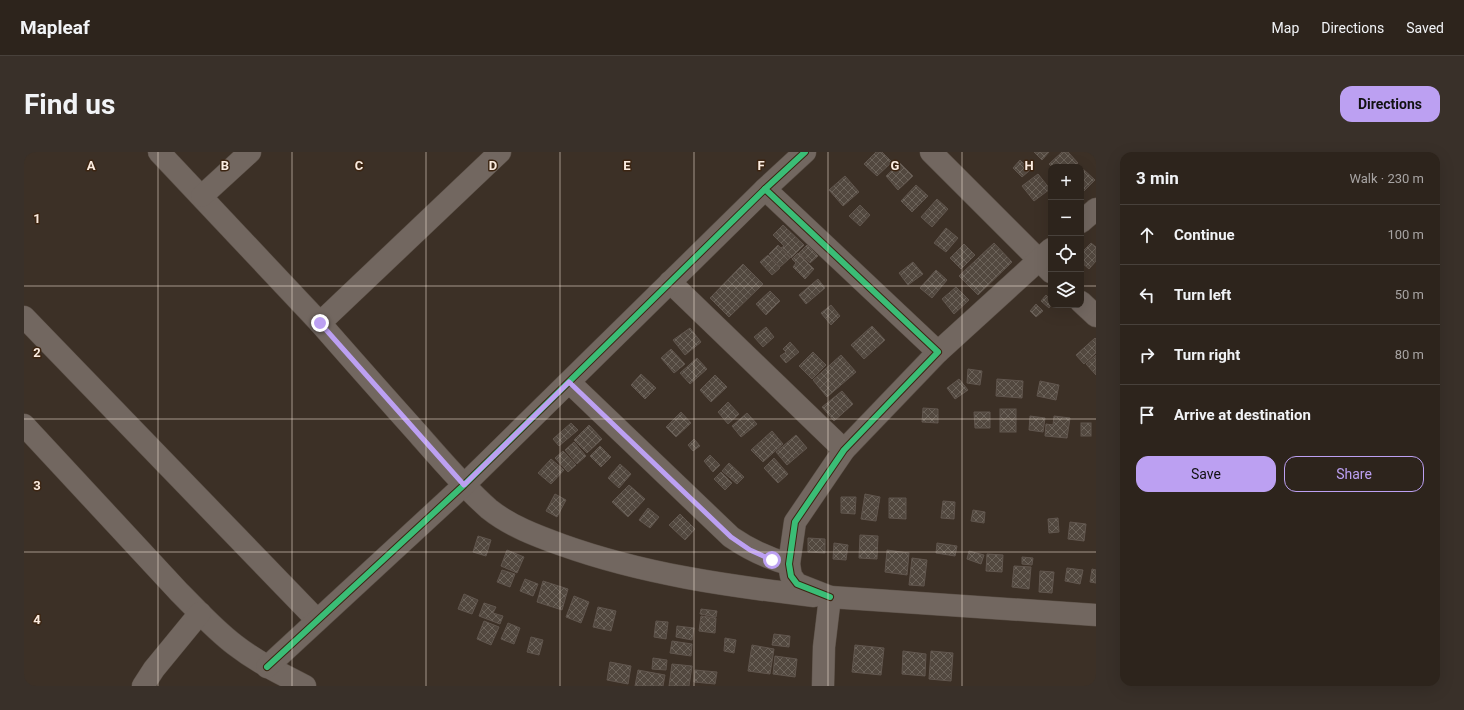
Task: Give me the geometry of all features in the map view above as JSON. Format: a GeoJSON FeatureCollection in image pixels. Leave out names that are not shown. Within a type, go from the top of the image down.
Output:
{"type":"FeatureCollection","features":[{"type":"Feature","properties":{"kind":"street"},"geometry":{"type":"LineString","coordinates":[[159,152],[320,323],[464,485],[490,510],[514,525],[542,538],[591,556],[673,576],[748,588],[830,597],[1096,615]]}},
{"type":"Feature","properties":{"kind":"street"},"geometry":{"type":"LineString","coordinates":[[202,196],[250,152]]}},
{"type":"Feature","properties":{"kind":"street"},"geometry":{"type":"LineString","coordinates":[[320,323],[500,152]]}},
{"type":"Feature","properties":{"kind":"street"},"geometry":{"type":"LineString","coordinates":[[267,667],[464,485],[765,189],[805,152]]}},
{"type":"Feature","properties":{"kind":"street"},"geometry":{"type":"LineString","coordinates":[[830,597],[797,584],[791,576],[789,564],[796,522],[844,450],[938,352],[1047,260],[931,152]]}},
{"type":"Feature","properties":{"kind":"street"},"geometry":{"type":"LineString","coordinates":[[765,189],[938,352]]}},
{"type":"Feature","properties":{"kind":"street"},"geometry":{"type":"LineString","coordinates":[[1084,219],[1096,209]]}},
{"type":"Feature","properties":{"kind":"street"},"geometry":{"type":"LineString","coordinates":[[670,282],[844,450]]}},
{"type":"Feature","properties":{"kind":"street"},"geometry":{"type":"LineString","coordinates":[[1084,305],[1096,316]]}},
{"type":"Feature","properties":{"kind":"street"},"geometry":{"type":"LineString","coordinates":[[24,317],[318,620]]}},
{"type":"Feature","properties":{"kind":"street"},"geometry":{"type":"LineString","coordinates":[[569,382],[731,537],[750,550],[772,560],[789,564]]}},
{"type":"Feature","properties":{"kind":"street"},"geometry":{"type":"LineString","coordinates":[[24,425],[178,592],[234,644],[267,667],[305,686]]}},
{"type":"Feature","properties":{"kind":"street"},"geometry":{"type":"LineString","coordinates":[[823,686],[824,648],[830,597]]}},
{"type":"Feature","properties":{"kind":"street"},"geometry":{"type":"LineString","coordinates":[[143,686],[154,669],[200,612]]}},
{"type":"Feature","properties":{"kind":"building"},"geometry":{"type":"Polygon","coordinates":[[[876,152],[882,152],[892,162],[877,176],[864,164],[876,152]]]}},
{"type":"Feature","properties":{"kind":"building"},"geometry":{"type":"Polygon","coordinates":[[[1034,152],[1049,152],[1042,160],[1034,152]]]}},
{"type":"Feature","properties":{"kind":"building"},"geometry":{"type":"Polygon","coordinates":[[[1062,152],[1068,152],[1078,163],[1077,164],[1049,164],[1062,152]]]}},
{"type":"Feature","properties":{"kind":"building"},"geometry":{"type":"Polygon","coordinates":[[[1020,160],[1030,170],[1022,177],[1013,168],[1020,160]]]}},
{"type":"Feature","properties":{"kind":"building"},"geometry":{"type":"Polygon","coordinates":[[[900,163],[913,176],[898,190],[886,176],[900,163]]]}},
{"type":"Feature","properties":{"kind":"building"},"geometry":{"type":"Polygon","coordinates":[[[1084,170],[1095,180],[1084,191],[1084,170]]]}},
{"type":"Feature","properties":{"kind":"building"},"geometry":{"type":"Polygon","coordinates":[[[1038,174],[1048,186],[1048,190],[1034,201],[1022,186],[1038,174]]]}},
{"type":"Feature","properties":{"kind":"building"},"geometry":{"type":"Polygon","coordinates":[[[845,176],[859,192],[843,206],[829,190],[845,176]]]}},
{"type":"Feature","properties":{"kind":"building"},"geometry":{"type":"Polygon","coordinates":[[[916,185],[928,196],[912,212],[901,201],[916,185]]]}},
{"type":"Feature","properties":{"kind":"building"},"geometry":{"type":"Polygon","coordinates":[[[937,199],[948,209],[932,227],[921,217],[937,199]]]}},
{"type":"Feature","properties":{"kind":"building"},"geometry":{"type":"Polygon","coordinates":[[[860,205],[870,215],[860,226],[849,216],[860,205]]]}},
{"type":"Feature","properties":{"kind":"building"},"geometry":{"type":"Polygon","coordinates":[[[783,225],[804,245],[791,258],[781,248],[784,246],[773,235],[783,225]]]}},
{"type":"Feature","properties":{"kind":"building"},"geometry":{"type":"Polygon","coordinates":[[[946,228],[958,238],[946,252],[934,243],[946,228]]]}},
{"type":"Feature","properties":{"kind":"building"},"geometry":{"type":"Polygon","coordinates":[[[994,243],[1012,262],[978,295],[959,276],[994,243]]]}},
{"type":"Feature","properties":{"kind":"building"},"geometry":{"type":"Polygon","coordinates":[[[1091,243],[1096,247],[1096,261],[1089,269],[1084,265],[1084,250],[1091,243]]]}},
{"type":"Feature","properties":{"kind":"building"},"geometry":{"type":"Polygon","coordinates":[[[964,244],[975,255],[961,269],[950,258],[964,244]]]}},
{"type":"Feature","properties":{"kind":"building"},"geometry":{"type":"Polygon","coordinates":[[[778,245],[790,258],[780,267],[769,254],[778,245]]]}},
{"type":"Feature","properties":{"kind":"building"},"geometry":{"type":"Polygon","coordinates":[[[807,245],[818,256],[810,263],[799,253],[807,245]]]}},
{"type":"Feature","properties":{"kind":"building"},"geometry":{"type":"Polygon","coordinates":[[[798,253],[814,269],[805,279],[793,267],[796,263],[792,259],[798,253]]]}},
{"type":"Feature","properties":{"kind":"building"},"geometry":{"type":"Polygon","coordinates":[[[768,255],[780,268],[772,275],[760,262],[768,255]]]}},
{"type":"Feature","properties":{"kind":"building"},"geometry":{"type":"Polygon","coordinates":[[[913,262],[923,274],[908,285],[899,273],[913,262]]]}},
{"type":"Feature","properties":{"kind":"building"},"geometry":{"type":"Polygon","coordinates":[[[743,264],[763,284],[729,317],[710,298],[743,264]]]}},
{"type":"Feature","properties":{"kind":"building"},"geometry":{"type":"Polygon","coordinates":[[[936,270],[947,280],[932,298],[920,288],[936,270]]]}},
{"type":"Feature","properties":{"kind":"building"},"geometry":{"type":"Polygon","coordinates":[[[818,279],[825,288],[806,304],[799,295],[818,279]]]}},
{"type":"Feature","properties":{"kind":"building"},"geometry":{"type":"Polygon","coordinates":[[[956,287],[969,300],[954,314],[942,299],[956,287]]]}},
{"type":"Feature","properties":{"kind":"building"},"geometry":{"type":"Polygon","coordinates":[[[770,291],[780,301],[766,315],[756,304],[770,291]]]}},
{"type":"Feature","properties":{"kind":"building"},"geometry":{"type":"Polygon","coordinates":[[[1046,295],[1048,297],[1048,307],[1041,301],[1046,295]]]}},
{"type":"Feature","properties":{"kind":"building"},"geometry":{"type":"Polygon","coordinates":[[[1036,304],[1043,311],[1036,317],[1030,311],[1036,304]]]}},
{"type":"Feature","properties":{"kind":"building"},"geometry":{"type":"Polygon","coordinates":[[[831,305],[840,316],[831,325],[821,313],[831,305]]]}},
{"type":"Feature","properties":{"kind":"building"},"geometry":{"type":"Polygon","coordinates":[[[872,326],[885,340],[864,359],[851,345],[872,326]]]}},
{"type":"Feature","properties":{"kind":"building"},"geometry":{"type":"Polygon","coordinates":[[[766,327],[774,337],[763,347],[754,337],[766,327]]]}},
{"type":"Feature","properties":{"kind":"building"},"geometry":{"type":"Polygon","coordinates":[[[690,328],[701,342],[685,355],[673,340],[690,328]]]}},
{"type":"Feature","properties":{"kind":"building"},"geometry":{"type":"Polygon","coordinates":[[[1095,338],[1096,353],[1084,364],[1076,355],[1095,338]]]}},
{"type":"Feature","properties":{"kind":"building"},"geometry":{"type":"Polygon","coordinates":[[[790,342],[799,352],[786,363],[780,356],[786,352],[783,349],[790,342]]]}},
{"type":"Feature","properties":{"kind":"building"},"geometry":{"type":"Polygon","coordinates":[[[671,349],[685,364],[674,373],[661,358],[671,349]]]}},
{"type":"Feature","properties":{"kind":"building"},"geometry":{"type":"Polygon","coordinates":[[[813,352],[826,365],[812,379],[799,366],[813,352]]]}},
{"type":"Feature","properties":{"kind":"building"},"geometry":{"type":"Polygon","coordinates":[[[841,355],[856,372],[827,397],[813,380],[841,355]]]}},
{"type":"Feature","properties":{"kind":"building"},"geometry":{"type":"Polygon","coordinates":[[[1096,355],[1096,375],[1086,364],[1096,355]]]}},
{"type":"Feature","properties":{"kind":"building"},"geometry":{"type":"Polygon","coordinates":[[[697,358],[707,369],[690,384],[680,373],[697,358]]]}},
{"type":"Feature","properties":{"kind":"building"},"geometry":{"type":"Polygon","coordinates":[[[968,369],[982,371],[980,385],[967,383],[968,369]]]}},
{"type":"Feature","properties":{"kind":"building"},"geometry":{"type":"Polygon","coordinates":[[[641,374],[656,388],[645,399],[631,385],[641,374]]]}},
{"type":"Feature","properties":{"kind":"building"},"geometry":{"type":"Polygon","coordinates":[[[715,375],[727,387],[711,402],[700,390],[715,375]]]}},
{"type":"Feature","properties":{"kind":"building"},"geometry":{"type":"Polygon","coordinates":[[[959,379],[968,390],[955,399],[947,388],[959,379]]]}},
{"type":"Feature","properties":{"kind":"building"},"geometry":{"type":"Polygon","coordinates":[[[997,379],[1023,381],[1022,398],[996,396],[997,379]]]}},
{"type":"Feature","properties":{"kind":"building"},"geometry":{"type":"Polygon","coordinates":[[[1040,381],[1059,385],[1056,400],[1037,396],[1040,381]]]}},
{"type":"Feature","properties":{"kind":"building"},"geometry":{"type":"Polygon","coordinates":[[[842,391],[853,404],[834,421],[822,407],[842,391]]]}},
{"type":"Feature","properties":{"kind":"building"},"geometry":{"type":"Polygon","coordinates":[[[728,402],[739,414],[728,424],[718,412],[728,402]]]}},
{"type":"Feature","properties":{"kind":"building"},"geometry":{"type":"Polygon","coordinates":[[[923,408],[938,409],[938,423],[922,422],[923,408]]]}},
{"type":"Feature","properties":{"kind":"building"},"geometry":{"type":"Polygon","coordinates":[[[1000,409],[1016,409],[1016,432],[1000,432],[1000,409]]]}},
{"type":"Feature","properties":{"kind":"building"},"geometry":{"type":"Polygon","coordinates":[[[681,412],[691,423],[676,437],[666,427],[681,412]]]}},
{"type":"Feature","properties":{"kind":"building"},"geometry":{"type":"Polygon","coordinates":[[[974,412],[990,412],[990,428],[975,428],[974,412]]]}},
{"type":"Feature","properties":{"kind":"building"},"geometry":{"type":"Polygon","coordinates":[[[747,413],[757,424],[741,437],[732,426],[747,413]]]}},
{"type":"Feature","properties":{"kind":"building"},"geometry":{"type":"Polygon","coordinates":[[[1030,416],[1045,418],[1043,432],[1029,430],[1030,416]]]}},
{"type":"Feature","properties":{"kind":"building"},"geometry":{"type":"Polygon","coordinates":[[[1054,416],[1070,418],[1067,438],[1045,436],[1046,424],[1053,425],[1054,416]]]}},
{"type":"Feature","properties":{"kind":"building"},"geometry":{"type":"Polygon","coordinates":[[[571,423],[578,430],[559,446],[553,439],[571,423]]]}},
{"type":"Feature","properties":{"kind":"building"},"geometry":{"type":"Polygon","coordinates":[[[1081,423],[1091,423],[1091,436],[1081,436],[1081,423]]]}},
{"type":"Feature","properties":{"kind":"building"},"geometry":{"type":"Polygon","coordinates":[[[589,425],[602,439],[587,453],[574,440],[589,425]]]}},
{"type":"Feature","properties":{"kind":"building"},"geometry":{"type":"Polygon","coordinates":[[[772,431],[783,444],[763,462],[751,450],[772,431]]]}},
{"type":"Feature","properties":{"kind":"building"},"geometry":{"type":"Polygon","coordinates":[[[796,435],[807,448],[787,465],[776,452],[796,435]]]}},
{"type":"Feature","properties":{"kind":"building"},"geometry":{"type":"Polygon","coordinates":[[[694,439],[700,446],[693,451],[688,445],[694,439]]]}},
{"type":"Feature","properties":{"kind":"building"},"geometry":{"type":"Polygon","coordinates":[[[574,442],[586,456],[577,464],[565,450],[574,442]]]}},
{"type":"Feature","properties":{"kind":"building"},"geometry":{"type":"Polygon","coordinates":[[[600,446],[611,457],[601,467],[590,456],[600,446]]]}},
{"type":"Feature","properties":{"kind":"building"},"geometry":{"type":"Polygon","coordinates":[[[563,451],[576,465],[568,472],[555,458],[563,451]]]}},
{"type":"Feature","properties":{"kind":"building"},"geometry":{"type":"Polygon","coordinates":[[[710,455],[720,465],[713,472],[704,461],[710,455]]]}},
{"type":"Feature","properties":{"kind":"building"},"geometry":{"type":"Polygon","coordinates":[[[774,458],[788,474],[778,483],[764,468],[774,458]]]}},
{"type":"Feature","properties":{"kind":"building"},"geometry":{"type":"Polygon","coordinates":[[[551,459],[564,470],[551,484],[538,473],[551,459]]]}},
{"type":"Feature","properties":{"kind":"building"},"geometry":{"type":"Polygon","coordinates":[[[729,463],[744,477],[737,484],[722,471],[729,463]]]}},
{"type":"Feature","properties":{"kind":"building"},"geometry":{"type":"Polygon","coordinates":[[[620,464],[631,474],[619,488],[608,478],[620,464]]]}},
{"type":"Feature","properties":{"kind":"building"},"geometry":{"type":"Polygon","coordinates":[[[721,472],[732,483],[725,490],[714,479],[721,472]]]}},
{"type":"Feature","properties":{"kind":"building"},"geometry":{"type":"Polygon","coordinates":[[[629,485],[645,499],[628,517],[612,502],[629,485]]]}},
{"type":"Feature","properties":{"kind":"building"},"geometry":{"type":"Polygon","coordinates":[[[555,494],[566,500],[557,517],[546,511],[555,494]]]}},
{"type":"Feature","properties":{"kind":"building"},"geometry":{"type":"Polygon","coordinates":[[[865,494],[880,497],[876,521],[861,519],[865,494]]]}},
{"type":"Feature","properties":{"kind":"building"},"geometry":{"type":"Polygon","coordinates":[[[841,497],[856,497],[855,514],[841,513],[841,497]]]}},
{"type":"Feature","properties":{"kind":"building"},"geometry":{"type":"Polygon","coordinates":[[[889,498],[906,498],[906,519],[889,518],[889,498]]]}},
{"type":"Feature","properties":{"kind":"building"},"geometry":{"type":"Polygon","coordinates":[[[943,501],[955,502],[954,519],[941,518],[943,501]]]}},
{"type":"Feature","properties":{"kind":"building"},"geometry":{"type":"Polygon","coordinates":[[[648,508],[659,517],[650,528],[639,520],[648,508]]]}},
{"type":"Feature","properties":{"kind":"building"},"geometry":{"type":"Polygon","coordinates":[[[973,510],[985,512],[984,523],[971,521],[973,510]]]}},
{"type":"Feature","properties":{"kind":"building"},"geometry":{"type":"Polygon","coordinates":[[[680,514],[695,529],[685,540],[669,525],[680,514]]]}},
{"type":"Feature","properties":{"kind":"building"},"geometry":{"type":"Polygon","coordinates":[[[1058,518],[1059,532],[1049,533],[1048,519],[1058,518]]]}},
{"type":"Feature","properties":{"kind":"building"},"geometry":{"type":"Polygon","coordinates":[[[1070,522],[1086,524],[1084,541],[1068,539],[1070,522]]]}},
{"type":"Feature","properties":{"kind":"building"},"geometry":{"type":"Polygon","coordinates":[[[860,535],[878,536],[877,559],[859,558],[860,535]]]}},
{"type":"Feature","properties":{"kind":"building"},"geometry":{"type":"Polygon","coordinates":[[[478,536],[491,540],[486,556],[473,552],[478,536]]]}},
{"type":"Feature","properties":{"kind":"building"},"geometry":{"type":"Polygon","coordinates":[[[808,538],[825,539],[825,553],[808,552],[808,538]]]}},
{"type":"Feature","properties":{"kind":"building"},"geometry":{"type":"Polygon","coordinates":[[[834,543],[848,545],[846,560],[833,559],[834,543]]]}},
{"type":"Feature","properties":{"kind":"building"},"geometry":{"type":"Polygon","coordinates":[[[937,543],[957,546],[955,556],[936,553],[937,543]]]}},
{"type":"Feature","properties":{"kind":"building"},"geometry":{"type":"Polygon","coordinates":[[[507,550],[524,557],[517,573],[501,566],[507,550]]]}},
{"type":"Feature","properties":{"kind":"building"},"geometry":{"type":"Polygon","coordinates":[[[887,550],[909,553],[907,575],[885,572],[887,550]]]}},
{"type":"Feature","properties":{"kind":"building"},"geometry":{"type":"Polygon","coordinates":[[[969,551],[984,555],[981,564],[967,559],[969,551]]]}},
{"type":"Feature","properties":{"kind":"building"},"geometry":{"type":"Polygon","coordinates":[[[987,554],[1003,555],[1002,572],[986,571],[987,554]]]}},
{"type":"Feature","properties":{"kind":"building"},"geometry":{"type":"Polygon","coordinates":[[[1022,557],[1033,558],[1032,565],[1022,564],[1022,557]]]}},
{"type":"Feature","properties":{"kind":"building"},"geometry":{"type":"Polygon","coordinates":[[[912,558],[927,560],[924,586],[909,585],[912,558]]]}},
{"type":"Feature","properties":{"kind":"building"},"geometry":{"type":"Polygon","coordinates":[[[1014,566],[1031,567],[1029,589],[1012,587],[1014,566]]]}},
{"type":"Feature","properties":{"kind":"building"},"geometry":{"type":"Polygon","coordinates":[[[1067,568],[1083,570],[1080,584],[1065,581],[1067,568]]]}},
{"type":"Feature","properties":{"kind":"building"},"geometry":{"type":"Polygon","coordinates":[[[1092,569],[1096,570],[1096,583],[1090,582],[1092,569]]]}},
{"type":"Feature","properties":{"kind":"building"},"geometry":{"type":"Polygon","coordinates":[[[502,570],[515,574],[510,587],[497,582],[502,570]]]}},
{"type":"Feature","properties":{"kind":"building"},"geometry":{"type":"Polygon","coordinates":[[[1040,571],[1054,572],[1052,593],[1039,592],[1040,571]]]}},
{"type":"Feature","properties":{"kind":"building"},"geometry":{"type":"Polygon","coordinates":[[[525,579],[538,584],[533,596],[520,591],[525,579]]]}},
{"type":"Feature","properties":{"kind":"building"},"geometry":{"type":"Polygon","coordinates":[[[543,581],[568,589],[562,610],[537,602],[543,581]]]}},
{"type":"Feature","properties":{"kind":"building"},"geometry":{"type":"Polygon","coordinates":[[[464,594],[478,600],[472,614],[458,609],[464,594]]]}},
{"type":"Feature","properties":{"kind":"building"},"geometry":{"type":"Polygon","coordinates":[[[574,596],[589,602],[581,623],[566,617],[574,596]]]}},
{"type":"Feature","properties":{"kind":"building"},"geometry":{"type":"Polygon","coordinates":[[[484,603],[496,607],[493,613],[503,616],[500,624],[479,616],[484,603]]]}},
{"type":"Feature","properties":{"kind":"building"},"geometry":{"type":"Polygon","coordinates":[[[598,607],[616,611],[611,631],[593,627],[598,607]]]}},
{"type":"Feature","properties":{"kind":"building"},"geometry":{"type":"Polygon","coordinates":[[[701,609],[717,611],[716,617],[700,614],[701,609]]]}},
{"type":"Feature","properties":{"kind":"building"},"geometry":{"type":"Polygon","coordinates":[[[701,616],[716,618],[715,633],[699,631],[701,616]]]}},
{"type":"Feature","properties":{"kind":"building"},"geometry":{"type":"Polygon","coordinates":[[[484,621],[499,627],[491,645],[477,639],[484,621]]]}},
{"type":"Feature","properties":{"kind":"building"},"geometry":{"type":"Polygon","coordinates":[[[656,621],[668,622],[666,639],[654,637],[656,621]]]}},
{"type":"Feature","properties":{"kind":"building"},"geometry":{"type":"Polygon","coordinates":[[[508,623],[520,628],[514,644],[501,639],[508,623]]]}},
{"type":"Feature","properties":{"kind":"building"},"geometry":{"type":"Polygon","coordinates":[[[677,626],[694,628],[692,640],[676,637],[677,626]]]}},
{"type":"Feature","properties":{"kind":"building"},"geometry":{"type":"Polygon","coordinates":[[[774,634],[790,636],[789,647],[772,645],[774,634]]]}},
{"type":"Feature","properties":{"kind":"building"},"geometry":{"type":"Polygon","coordinates":[[[531,637],[543,640],[539,655],[527,652],[531,637]]]}},
{"type":"Feature","properties":{"kind":"building"},"geometry":{"type":"Polygon","coordinates":[[[725,638],[736,640],[734,653],[724,651],[725,638]]]}},
{"type":"Feature","properties":{"kind":"building"},"geometry":{"type":"Polygon","coordinates":[[[672,641],[692,644],[691,656],[670,653],[672,641]]]}},
{"type":"Feature","properties":{"kind":"building"},"geometry":{"type":"Polygon","coordinates":[[[752,645],[774,649],[770,674],[748,671],[752,645]]]}},
{"type":"Feature","properties":{"kind":"building"},"geometry":{"type":"Polygon","coordinates":[[[855,645],[884,648],[881,675],[852,672],[855,645]]]}},
{"type":"Feature","properties":{"kind":"building"},"geometry":{"type":"Polygon","coordinates":[[[903,651],[926,654],[925,676],[902,674],[903,651]]]}},
{"type":"Feature","properties":{"kind":"building"},"geometry":{"type":"Polygon","coordinates":[[[931,651],[953,653],[951,681],[929,679],[931,651]]]}},
{"type":"Feature","properties":{"kind":"building"},"geometry":{"type":"Polygon","coordinates":[[[775,656],[797,659],[795,677],[773,674],[775,656]]]}},
{"type":"Feature","properties":{"kind":"building"},"geometry":{"type":"Polygon","coordinates":[[[653,658],[667,660],[666,670],[652,669],[653,658]]]}},
{"type":"Feature","properties":{"kind":"building"},"geometry":{"type":"Polygon","coordinates":[[[610,662],[631,666],[628,684],[607,680],[610,662]]]}},
{"type":"Feature","properties":{"kind":"building"},"geometry":{"type":"Polygon","coordinates":[[[672,664],[692,666],[689,686],[669,686],[672,664]]]}},
{"type":"Feature","properties":{"kind":"building"},"geometry":{"type":"Polygon","coordinates":[[[638,670],[665,675],[663,686],[635,686],[638,670]]]}},
{"type":"Feature","properties":{"kind":"building"},"geometry":{"type":"Polygon","coordinates":[[[695,670],[717,672],[715,684],[694,682],[695,670]]]}},
{"type":"Feature","properties":{"kind":"cycle path"},"geometry":{"type":"LineString","coordinates":[[805,152],[765,189],[938,352],[844,450],[795,522],[789,564],[791,576],[797,584],[830,597]]}},
{"type":"Feature","properties":{"kind":"cycle path"},"geometry":{"type":"LineString","coordinates":[[267,667],[464,485],[765,189]]}},
{"type":"Feature","properties":{"kind":"route"},"geometry":{"type":"LineString","coordinates":[[320,323],[464,485],[569,382],[731,537],[750,550],[772,560]]}}]}
